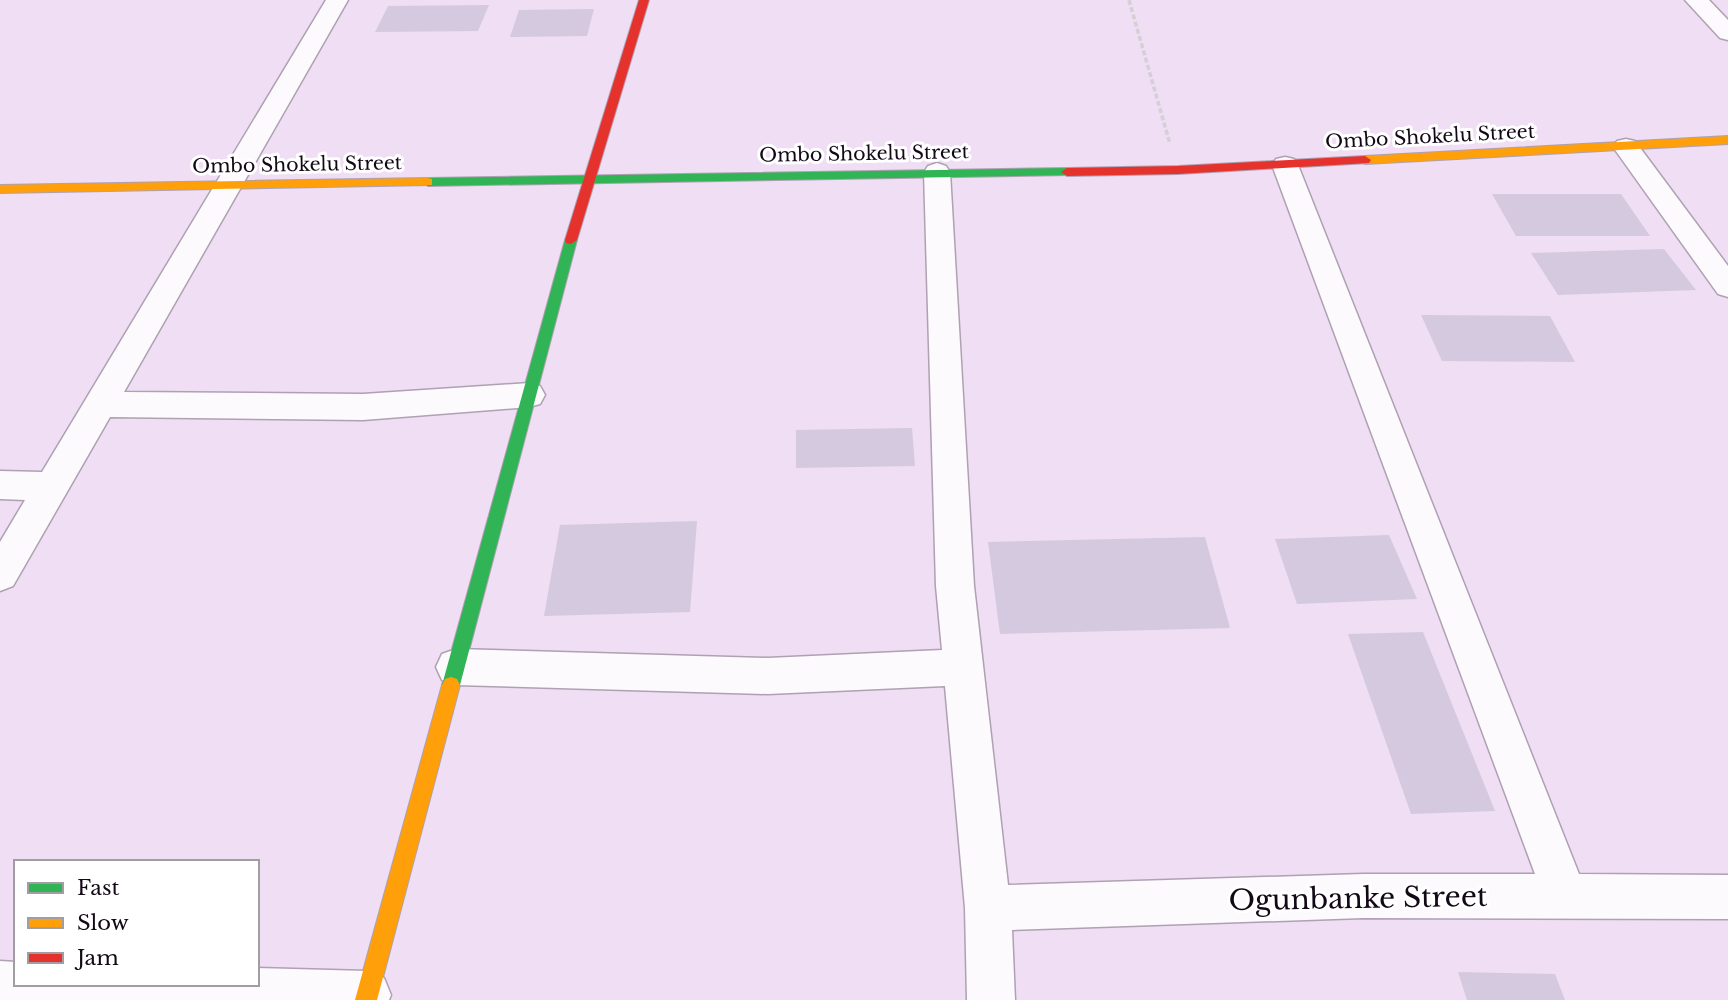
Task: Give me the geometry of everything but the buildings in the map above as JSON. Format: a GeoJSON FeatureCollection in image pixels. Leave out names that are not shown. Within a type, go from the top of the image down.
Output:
{"type":"FeatureCollection","features":[{"type":"Feature","properties":{"kind":"street"},"geometry":{"type":"LineString","coordinates":[[0,575],[230,187],[337,0]]}},
{"type":"Feature","properties":{"kind":"street"},"geometry":{"type":"LineString","coordinates":[[28,986],[367,998],[587,179],[644,0]]}},
{"type":"Feature","properties":{"kind":"street"},"geometry":{"type":"LineString","coordinates":[[1696,0],[1728,33]]}},
{"type":"Feature","properties":{"kind":"street","name":"Ombo Shokelu Street"},"geometry":{"type":"LineString","coordinates":[[0,189],[1178,170],[1728,140]]}},
{"type":"Feature","properties":{"kind":"street"},"geometry":{"type":"LineString","coordinates":[[1626,147],[1728,287]]}},
{"type":"Feature","properties":{"kind":"street"},"geometry":{"type":"LineString","coordinates":[[1285,165],[1565,895]]}},
{"type":"Feature","properties":{"kind":"street"},"geometry":{"type":"LineString","coordinates":[[937,172],[955,586],[988,908],[991,1000]]}},
{"type":"Feature","properties":{"kind":"street"},"geometry":{"type":"LineString","coordinates":[[100,404],[363,407],[529,395]]}},
{"type":"Feature","properties":{"kind":"street"},"geometry":{"type":"LineString","coordinates":[[0,485],[50,487]]}},
{"type":"Feature","properties":{"kind":"street"},"geometry":{"type":"LineString","coordinates":[[456,667],[768,676],[964,667]]}},
{"type":"Feature","properties":{"kind":"street","name":"Ogunbanke Street"},"geometry":{"type":"LineString","coordinates":[[988,908],[1363,896],[1728,897]]}},
{"type":"Feature","properties":{"kind":"path"},"geometry":{"type":"LineString","coordinates":[[1129,0],[1178,170]]}},
{"type":"Feature","properties":{"kind":"traffic: fast"},"geometry":{"type":"LineString","coordinates":[[428,182],[1067,172]]}},
{"type":"Feature","properties":{"kind":"traffic: fast"},"geometry":{"type":"LineString","coordinates":[[451,685],[571,240]]}},
{"type":"Feature","properties":{"kind":"traffic: slow"},"geometry":{"type":"LineString","coordinates":[[1365,160],[1728,140]]}},
{"type":"Feature","properties":{"kind":"traffic: slow"},"geometry":{"type":"LineString","coordinates":[[0,189],[428,182]]}},
{"type":"Feature","properties":{"kind":"traffic: slow"},"geometry":{"type":"LineString","coordinates":[[366,1000],[451,685]]}},
{"type":"Feature","properties":{"kind":"traffic: jam"},"geometry":{"type":"LineString","coordinates":[[571,240],[644,0]]}},
{"type":"Feature","properties":{"kind":"traffic: jam"},"geometry":{"type":"LineString","coordinates":[[1067,172],[1178,170],[1365,160]]}}]}
